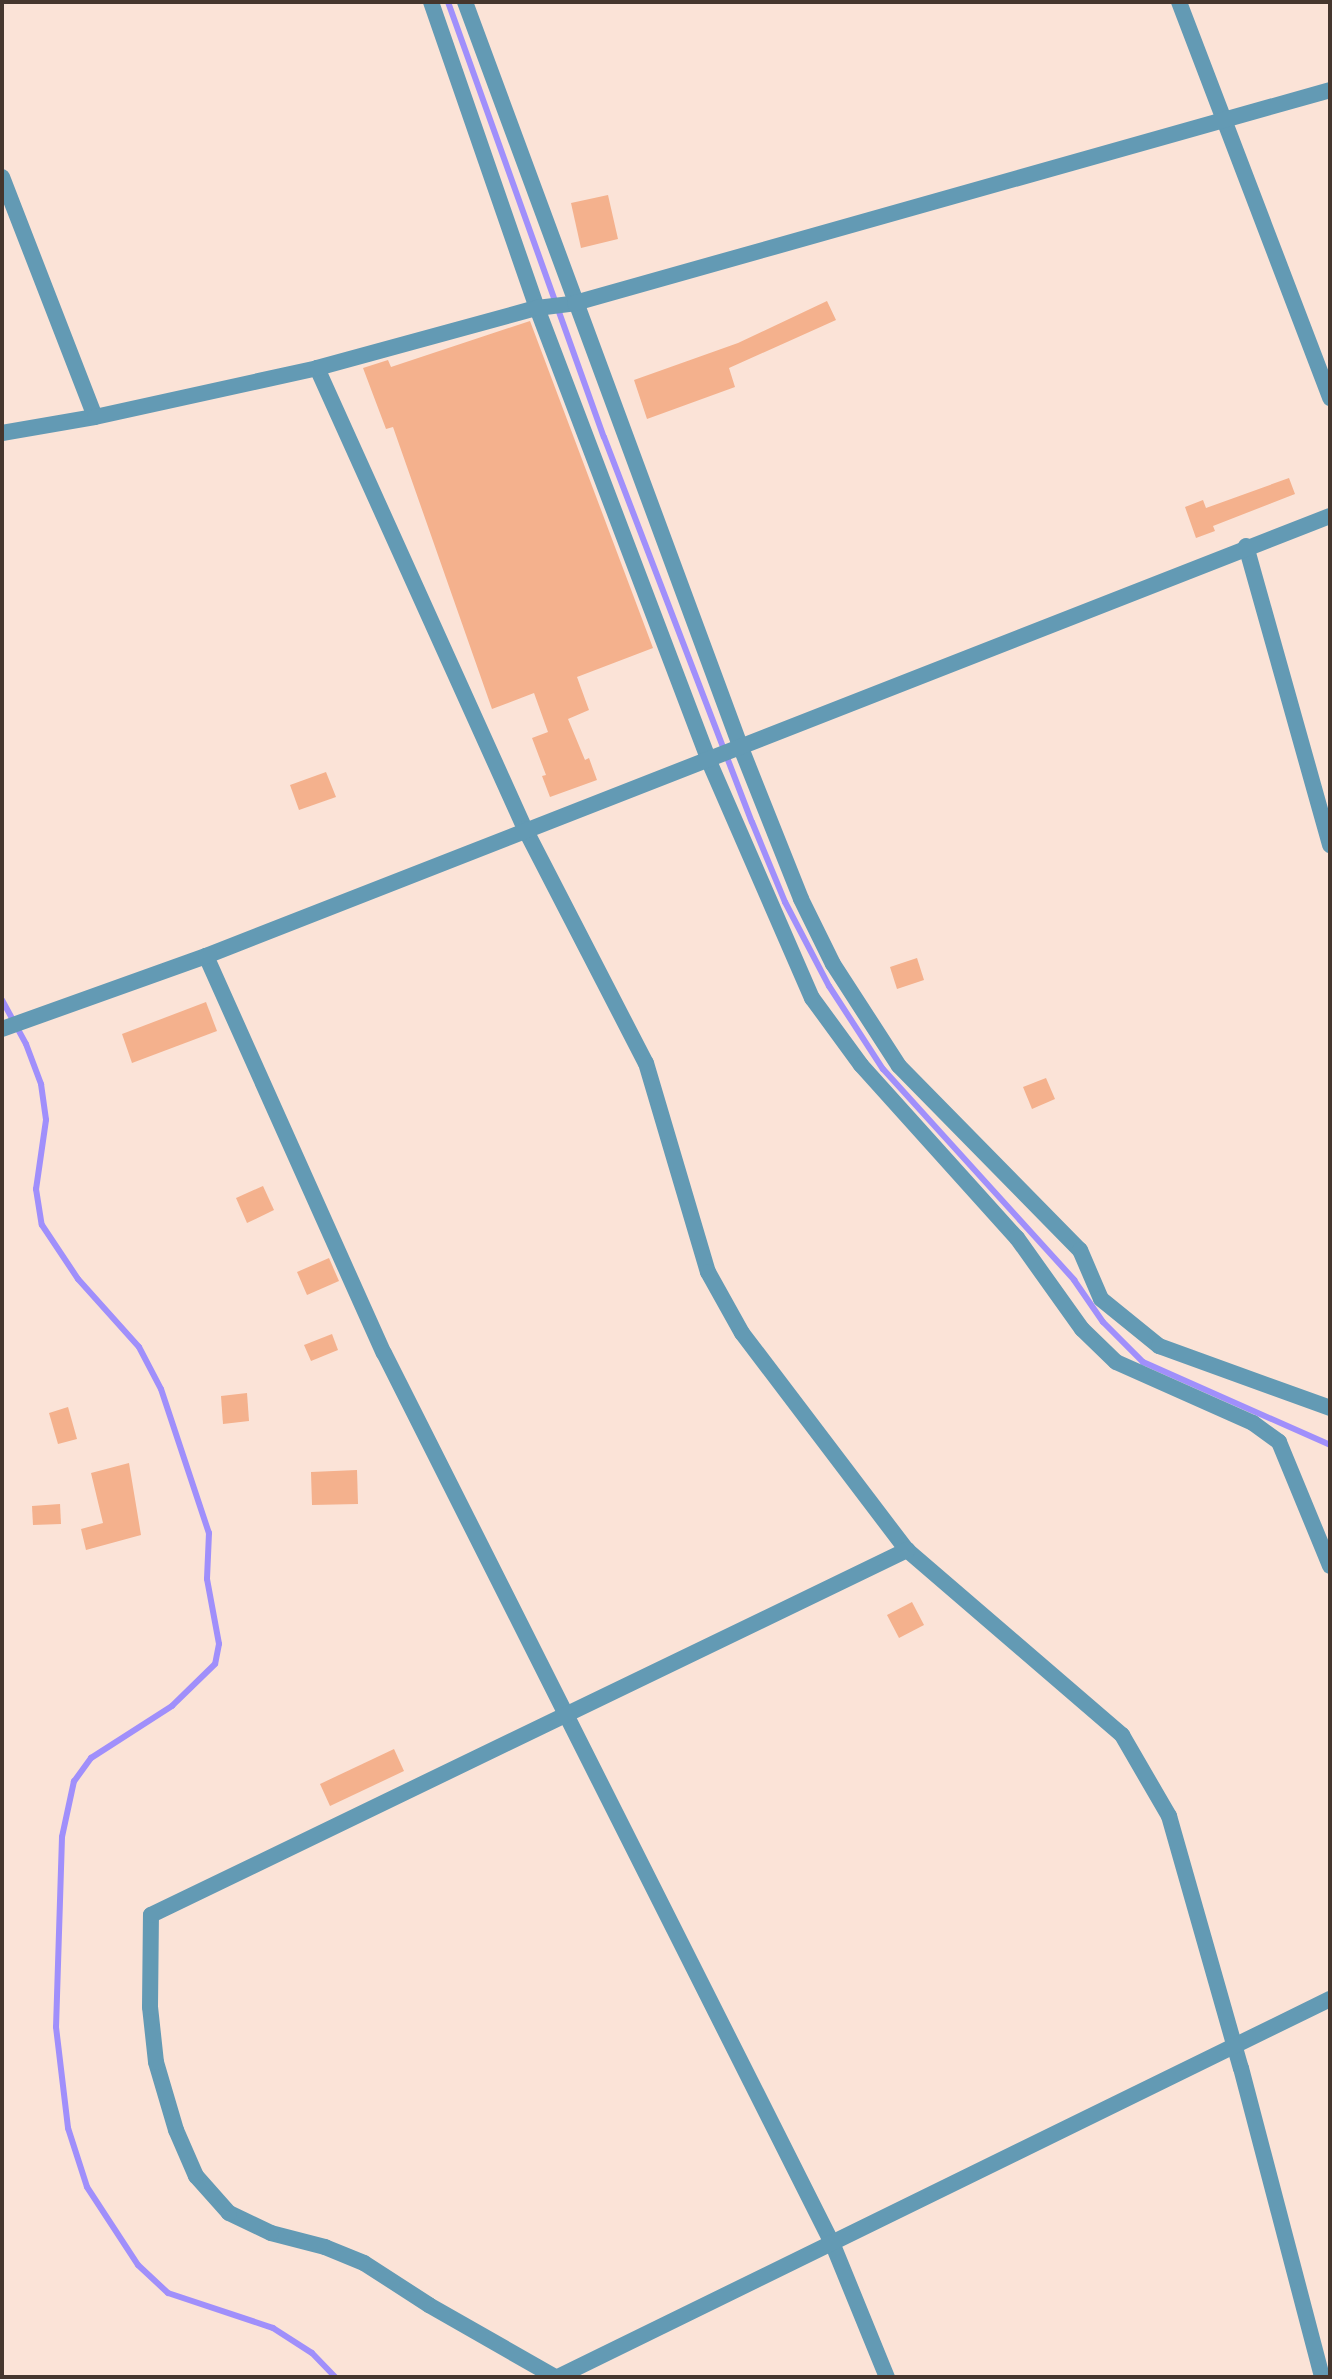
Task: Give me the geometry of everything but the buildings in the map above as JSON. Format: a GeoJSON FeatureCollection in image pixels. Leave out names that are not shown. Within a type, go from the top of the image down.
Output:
{"type":"FeatureCollection","features":[{"type":"Feature","properties":{"kind":"street"},"geometry":{"type":"LineString","coordinates":[[431,2],[537,308],[708,759],[812,998],[861,1065],[1017,1238],[1082,1329],[1116,1362],[1253,1423],[1279,1442],[1330,1566]]}},
{"type":"Feature","properties":{"kind":"street"},"geometry":{"type":"LineString","coordinates":[[465,2],[741,748],[801,899],[833,964],[899,1066],[1080,1250],[1101,1299],[1159,1346],[1330,1408]]}},
{"type":"Feature","properties":{"kind":"street"},"geometry":{"type":"LineString","coordinates":[[1179,2],[1330,398]]}},
{"type":"Feature","properties":{"kind":"street"},"geometry":{"type":"LineString","coordinates":[[2,433],[95,417],[317,368],[537,308],[575,303],[1330,90]]}},
{"type":"Feature","properties":{"kind":"street"},"geometry":{"type":"LineString","coordinates":[[2,177],[95,417]]}},
{"type":"Feature","properties":{"kind":"street"},"geometry":{"type":"LineString","coordinates":[[317,368],[525,829],[646,1063],[708,1272],[742,1333],[907,1550],[1122,1735],[1169,1816],[1322,2377]]}},
{"type":"Feature","properties":{"kind":"street"},"geometry":{"type":"LineString","coordinates":[[2,1029],[206,956],[525,829],[741,748],[1246,546],[1330,516]]}},
{"type":"Feature","properties":{"kind":"street"},"geometry":{"type":"LineString","coordinates":[[1246,546],[1330,845]]}},
{"type":"Feature","properties":{"kind":"street"},"geometry":{"type":"LineString","coordinates":[[206,956],[384,1353],[833,2245],[887,2377]]}},
{"type":"Feature","properties":{"kind":"street"},"geometry":{"type":"LineString","coordinates":[[907,1550],[569,1716],[151,1915],[150,2007],[156,2062],[176,2130],[196,2176],[229,2213],[271,2233],[325,2247],[364,2263],[429,2305],[557,2377],[833,2245],[1233,2044],[1330,1999]]}},
{"type":"Feature","properties":{"kind":"waterway"},"geometry":{"type":"LineString","coordinates":[[448,2],[604,437],[752,822],[785,902],[829,986],[883,1069],[1074,1280],[1103,1322],[1143,1362],[1330,1445]]}},
{"type":"Feature","properties":{"kind":"waterway"},"geometry":{"type":"LineString","coordinates":[[2,1000],[26,1044],[41,1084],[46,1120],[36,1189],[42,1225],[78,1279],[139,1347],[161,1389],[209,1533],[207,1579],[219,1644],[215,1664],[172,1706],[91,1758],[74,1781],[62,1837],[56,2027],[68,2128],[87,2187],[138,2265],[168,2293],[273,2328],[312,2353],[335,2377]]}}]}
